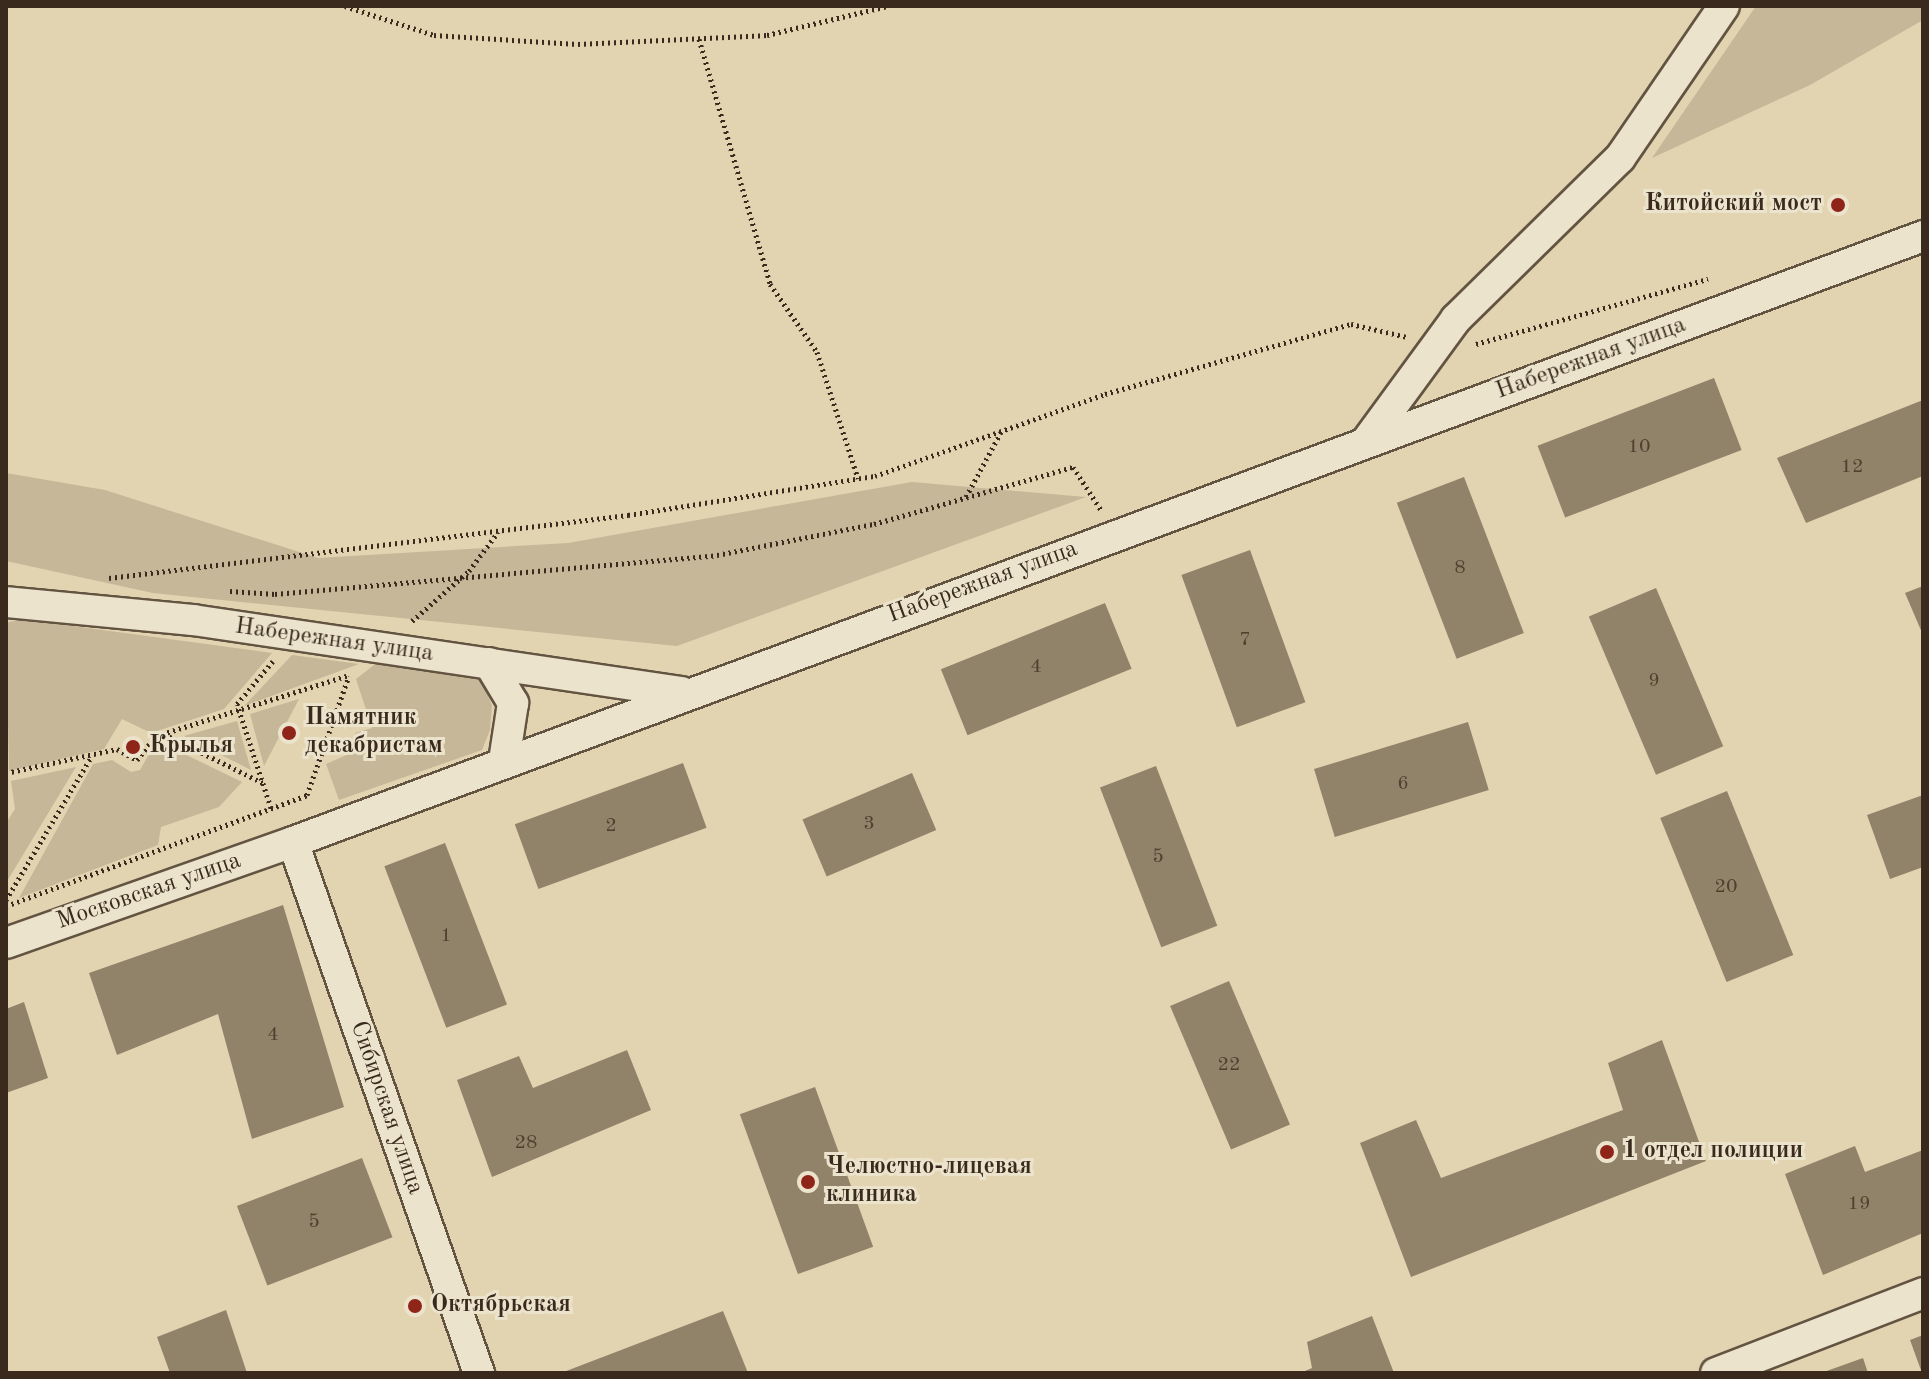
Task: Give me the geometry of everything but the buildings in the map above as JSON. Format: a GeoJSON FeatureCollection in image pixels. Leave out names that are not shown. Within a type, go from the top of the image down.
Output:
{"type":"FeatureCollection","features":[{"type":"Feature","properties":{"kind":"street"},"geometry":{"type":"LineString","coordinates":[[1366,442],[1456,319],[1620,158],[1724,6]]}},
{"type":"Feature","properties":{"kind":"street","name":"Набережная улица"},"geometry":{"type":"LineString","coordinates":[[6,602],[193,620],[684,693],[1923,236]]}},
{"type":"Feature","properties":{"kind":"street"},"geometry":{"type":"LineString","coordinates":[[489,663],[513,703],[504,761]]}},
{"type":"Feature","properties":{"kind":"street","name":"Московская улица"},"geometry":{"type":"LineString","coordinates":[[6,943],[293,842],[684,693]]}},
{"type":"Feature","properties":{"kind":"street","name":"Сибирская улица"},"geometry":{"type":"LineString","coordinates":[[293,842],[479,1373]]}},
{"type":"Feature","properties":{"kind":"street"},"geometry":{"type":"LineString","coordinates":[[1716,1373],[1923,1293]]}},
{"type":"Feature","properties":{"kind":"path"},"geometry":{"type":"LineString","coordinates":[[345,6],[434,35],[578,44],[767,35],[888,6]]}},
{"type":"Feature","properties":{"kind":"path"},"geometry":{"type":"LineString","coordinates":[[699,38],[770,284],[817,352],[858,478]]}},
{"type":"Feature","properties":{"kind":"path"},"geometry":{"type":"LineString","coordinates":[[140,585],[95,581],[498,532],[858,478],[1105,394],[1351,324],[1437,344],[1490,344],[1712,278]]}},
{"type":"Feature","properties":{"kind":"path"},"geometry":{"type":"LineString","coordinates":[[965,498],[1001,431]]}},
{"type":"Feature","properties":{"kind":"path"},"geometry":{"type":"LineString","coordinates":[[215,590],[275,594],[717,555],[874,524],[1073,467],[1116,534]]}},
{"type":"Feature","properties":{"kind":"path"},"geometry":{"type":"LineString","coordinates":[[6,773],[117,749],[137,760],[164,734],[350,675],[460,578],[498,532]]}},
{"type":"Feature","properties":{"kind":"path"},"geometry":{"type":"LineString","coordinates":[[271,808],[237,704],[283,650]]}},
{"type":"Feature","properties":{"kind":"path"},"geometry":{"type":"LineString","coordinates":[[6,903],[307,795],[350,675]]}},
{"type":"Feature","properties":{"kind":"path"},"geometry":{"type":"LineString","coordinates":[[164,734],[264,783]]}},
{"type":"Feature","properties":{"kind":"path"},"geometry":{"type":"LineString","coordinates":[[6,903],[93,755]]}},
{"type":"Feature","properties":{"kind":"shaded area"},"geometry":{"type":"Polygon","coordinates":[[[1756,6],[1923,6],[1923,20],[1810,85],[1652,158],[1756,6]]]}},
{"type":"Feature","properties":{"kind":"shaded area"},"geometry":{"type":"Polygon","coordinates":[[[6,473],[105,490],[318,558],[568,543],[912,482],[1086,497],[677,646],[153,593],[6,561],[6,473]]]}},
{"type":"Feature","properties":{"kind":"shaded area"},"geometry":{"type":"Polygon","coordinates":[[[21,619],[272,653],[224,709],[151,733],[122,719],[104,749],[9,771],[6,623],[21,619]]]}},
{"type":"Feature","properties":{"kind":"shaded area"},"geometry":{"type":"Polygon","coordinates":[[[292,655],[359,664],[244,706],[292,655]]]}},
{"type":"Feature","properties":{"kind":"shaded area"},"geometry":{"type":"Polygon","coordinates":[[[383,658],[480,677],[492,705],[490,730],[482,750],[339,800],[326,764],[360,749],[355,733],[372,728],[356,679],[383,658]]]}},
{"type":"Feature","properties":{"kind":"shaded area"},"geometry":{"type":"Polygon","coordinates":[[[299,699],[264,766],[250,714],[299,699]]]}},
{"type":"Feature","properties":{"kind":"shaded area"},"geometry":{"type":"Polygon","coordinates":[[[237,721],[251,770],[184,736],[237,721]]]}},
{"type":"Feature","properties":{"kind":"shaded area"},"geometry":{"type":"Polygon","coordinates":[[[166,745],[242,782],[219,807],[161,827],[158,845],[19,898],[93,764],[112,760],[131,772],[140,770],[152,749],[166,745]]]}},
{"type":"Feature","properties":{"kind":"shaded area"},"geometry":{"type":"Polygon","coordinates":[[[76,767],[6,883],[6,823],[15,809],[11,781],[76,767]]]}},
{"type":"Feature","properties":{"kind":"place","name":"Китойский мост"},"geometry":{"type":"Point","coordinates":[1838,205]}},
{"type":"Feature","properties":{"kind":"place","name":"Памятник декабристам"},"geometry":{"type":"Point","coordinates":[289,733]}},
{"type":"Feature","properties":{"kind":"place","name":"Крылья"},"geometry":{"type":"Point","coordinates":[133,747]}},
{"type":"Feature","properties":{"kind":"place","name":"1 отдел полиции"},"geometry":{"type":"Point","coordinates":[1607,1152]}},
{"type":"Feature","properties":{"kind":"place","name":"Челюстно-лицевая клиника"},"geometry":{"type":"Point","coordinates":[808,1182]}},
{"type":"Feature","properties":{"kind":"place","name":"Октябрьская"},"geometry":{"type":"Point","coordinates":[415,1306]}}]}
